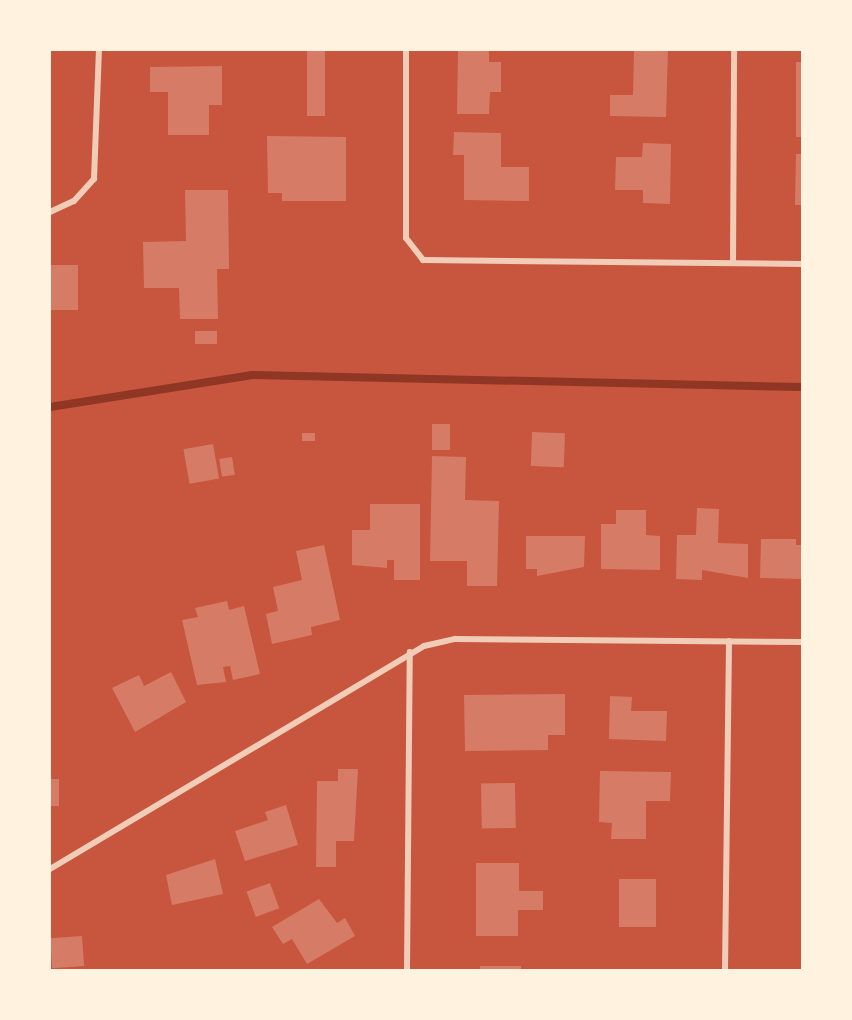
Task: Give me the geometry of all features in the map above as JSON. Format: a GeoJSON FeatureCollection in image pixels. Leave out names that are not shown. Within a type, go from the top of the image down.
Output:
{"type":"FeatureCollection","features":[{"type":"Feature","properties":{"kind":"street"},"geometry":{"type":"LineString","coordinates":[[50,212],[74,201],[94,178],[99,50]]}},
{"type":"Feature","properties":{"kind":"street"},"geometry":{"type":"LineString","coordinates":[[406,50],[406,224],[410,249],[433,263],[802,264]]}},
{"type":"Feature","properties":{"kind":"street"},"geometry":{"type":"LineString","coordinates":[[733,263],[735,50]]}},
{"type":"Feature","properties":{"kind":"street"},"geometry":{"type":"LineString","coordinates":[[50,869],[410,652],[455,639],[802,642]]}},
{"type":"Feature","properties":{"kind":"street"},"geometry":{"type":"LineString","coordinates":[[725,970],[729,641]]}},
{"type":"Feature","properties":{"kind":"street"},"geometry":{"type":"LineString","coordinates":[[407,970],[410,652]]}},
{"type":"Feature","properties":{"kind":"building"},"geometry":{"type":"Polygon","coordinates":[[[307,50],[325,50],[325,116],[307,116],[307,50]]]}},
{"type":"Feature","properties":{"kind":"building"},"geometry":{"type":"Polygon","coordinates":[[[458,50],[489,50],[489,62],[501,62],[501,92],[490,92],[489,114],[457,114],[458,50]]]}},
{"type":"Feature","properties":{"kind":"building"},"geometry":{"type":"Polygon","coordinates":[[[634,50],[668,50],[666,117],[610,116],[610,95],[633,95],[634,50]]]}},
{"type":"Feature","properties":{"kind":"building"},"geometry":{"type":"Polygon","coordinates":[[[796,62],[802,62],[802,137],[796,137],[796,62]]]}},
{"type":"Feature","properties":{"kind":"building"},"geometry":{"type":"Polygon","coordinates":[[[222,66],[222,105],[209,105],[209,135],[168,135],[168,92],[150,92],[150,67],[222,66]]]}},
{"type":"Feature","properties":{"kind":"building"},"geometry":{"type":"Polygon","coordinates":[[[454,132],[501,133],[501,167],[529,167],[529,201],[464,200],[464,155],[453,155],[454,132]]]}},
{"type":"Feature","properties":{"kind":"building"},"geometry":{"type":"Polygon","coordinates":[[[267,136],[346,137],[346,201],[282,201],[282,193],[268,193],[267,136]]]}},
{"type":"Feature","properties":{"kind":"building"},"geometry":{"type":"Polygon","coordinates":[[[643,143],[671,144],[670,204],[643,203],[643,190],[615,190],[616,157],[642,157],[643,143]]]}},
{"type":"Feature","properties":{"kind":"building"},"geometry":{"type":"Polygon","coordinates":[[[796,154],[802,154],[802,205],[795,205],[796,154]]]}},
{"type":"Feature","properties":{"kind":"building"},"geometry":{"type":"Polygon","coordinates":[[[185,190],[228,190],[229,269],[217,269],[218,319],[180,319],[179,288],[144,288],[143,242],[186,241],[185,190]]]}},
{"type":"Feature","properties":{"kind":"building"},"geometry":{"type":"Polygon","coordinates":[[[50,265],[78,265],[78,310],[50,310],[50,265]]]}},
{"type":"Feature","properties":{"kind":"building"},"geometry":{"type":"Polygon","coordinates":[[[195,331],[217,331],[217,344],[195,344],[195,331]]]}},
{"type":"Feature","properties":{"kind":"building"},"geometry":{"type":"Polygon","coordinates":[[[432,424],[450,424],[450,450],[432,450],[432,424]]]}},
{"type":"Feature","properties":{"kind":"building"},"geometry":{"type":"Polygon","coordinates":[[[532,432],[565,433],[564,467],[531,466],[532,432]]]}},
{"type":"Feature","properties":{"kind":"building"},"geometry":{"type":"Polygon","coordinates":[[[302,433],[315,433],[315,441],[302,441],[302,433]]]}},
{"type":"Feature","properties":{"kind":"building"},"geometry":{"type":"Polygon","coordinates":[[[213,444],[219,478],[190,484],[183,449],[213,444]]]}},
{"type":"Feature","properties":{"kind":"building"},"geometry":{"type":"Polygon","coordinates":[[[432,456],[466,457],[465,500],[499,501],[497,586],[467,586],[467,561],[430,561],[432,456]]]}},
{"type":"Feature","properties":{"kind":"building"},"geometry":{"type":"Polygon","coordinates":[[[232,457],[235,475],[222,477],[219,459],[232,457]]]}},
{"type":"Feature","properties":{"kind":"building"},"geometry":{"type":"Polygon","coordinates":[[[370,504],[420,504],[420,580],[394,580],[394,560],[387,560],[387,568],[352,565],[352,530],[370,530],[370,504]]]}},
{"type":"Feature","properties":{"kind":"building"},"geometry":{"type":"Polygon","coordinates":[[[697,508],[719,509],[718,543],[748,544],[748,578],[702,570],[702,580],[676,579],[677,535],[696,535],[697,508]]]}},
{"type":"Feature","properties":{"kind":"building"},"geometry":{"type":"Polygon","coordinates":[[[616,510],[646,510],[646,535],[660,536],[660,570],[601,569],[601,524],[616,524],[616,510]]]}},
{"type":"Feature","properties":{"kind":"building"},"geometry":{"type":"Polygon","coordinates":[[[526,536],[585,536],[584,567],[537,576],[537,569],[526,569],[526,536]]]}},
{"type":"Feature","properties":{"kind":"building"},"geometry":{"type":"Polygon","coordinates":[[[761,539],[796,539],[796,545],[802,545],[802,579],[760,578],[761,539]]]}},
{"type":"Feature","properties":{"kind":"building"},"geometry":{"type":"Polygon","coordinates":[[[324,545],[340,620],[311,627],[312,635],[272,644],[266,614],[278,611],[273,587],[302,580],[296,551],[324,545]]]}},
{"type":"Feature","properties":{"kind":"building"},"geometry":{"type":"Polygon","coordinates":[[[227,601],[229,610],[244,606],[260,674],[233,680],[230,666],[223,667],[226,682],[197,685],[182,620],[198,617],[195,608],[227,601]]]}},
{"type":"Feature","properties":{"kind":"building"},"geometry":{"type":"Polygon","coordinates":[[[171,672],[186,702],[135,732],[112,688],[139,675],[144,686],[171,672]]]}},
{"type":"Feature","properties":{"kind":"building"},"geometry":{"type":"Polygon","coordinates":[[[565,694],[565,735],[548,735],[548,750],[465,751],[464,695],[565,694]]]}},
{"type":"Feature","properties":{"kind":"building"},"geometry":{"type":"Polygon","coordinates":[[[610,696],[632,697],[631,711],[667,711],[666,741],[609,739],[610,696]]]}},
{"type":"Feature","properties":{"kind":"building"},"geometry":{"type":"Polygon","coordinates":[[[338,769],[358,769],[354,841],[336,841],[336,867],[316,867],[317,781],[338,781],[338,769]]]}},
{"type":"Feature","properties":{"kind":"building"},"geometry":{"type":"Polygon","coordinates":[[[600,771],[671,772],[670,801],[646,801],[646,839],[611,839],[612,823],[599,822],[600,771]]]}},
{"type":"Feature","properties":{"kind":"building"},"geometry":{"type":"Polygon","coordinates":[[[50,779],[59,779],[59,806],[50,806],[50,779]]]}},
{"type":"Feature","properties":{"kind":"building"},"geometry":{"type":"Polygon","coordinates":[[[515,783],[516,828],[482,829],[481,784],[515,783]]]}},
{"type":"Feature","properties":{"kind":"building"},"geometry":{"type":"Polygon","coordinates":[[[286,805],[298,845],[245,861],[235,831],[268,820],[265,812],[286,805]]]}},
{"type":"Feature","properties":{"kind":"building"},"geometry":{"type":"Polygon","coordinates":[[[215,859],[223,894],[172,905],[166,875],[215,859]]]}},
{"type":"Feature","properties":{"kind":"building"},"geometry":{"type":"Polygon","coordinates":[[[476,863],[519,863],[519,891],[543,891],[543,910],[518,910],[518,936],[476,936],[476,863]]]}},
{"type":"Feature","properties":{"kind":"building"},"geometry":{"type":"Polygon","coordinates":[[[619,879],[656,879],[656,927],[619,927],[619,879]]]}},
{"type":"Feature","properties":{"kind":"building"},"geometry":{"type":"Polygon","coordinates":[[[270,883],[279,908],[256,917],[247,892],[270,883]]]}},
{"type":"Feature","properties":{"kind":"building"},"geometry":{"type":"Polygon","coordinates":[[[319,899],[337,923],[345,918],[355,936],[307,964],[292,939],[283,944],[272,927],[319,899]]]}},
{"type":"Feature","properties":{"kind":"building"},"geometry":{"type":"Polygon","coordinates":[[[82,936],[84,966],[52,968],[50,938],[82,936]]]}},
{"type":"Feature","properties":{"kind":"building"},"geometry":{"type":"Polygon","coordinates":[[[480,966],[521,966],[521,970],[480,970],[480,966]]]}},
{"type":"Feature","properties":{"kind":"waterway"},"geometry":{"type":"LineString","coordinates":[[50,407],[252,375],[802,387]]}}]}
